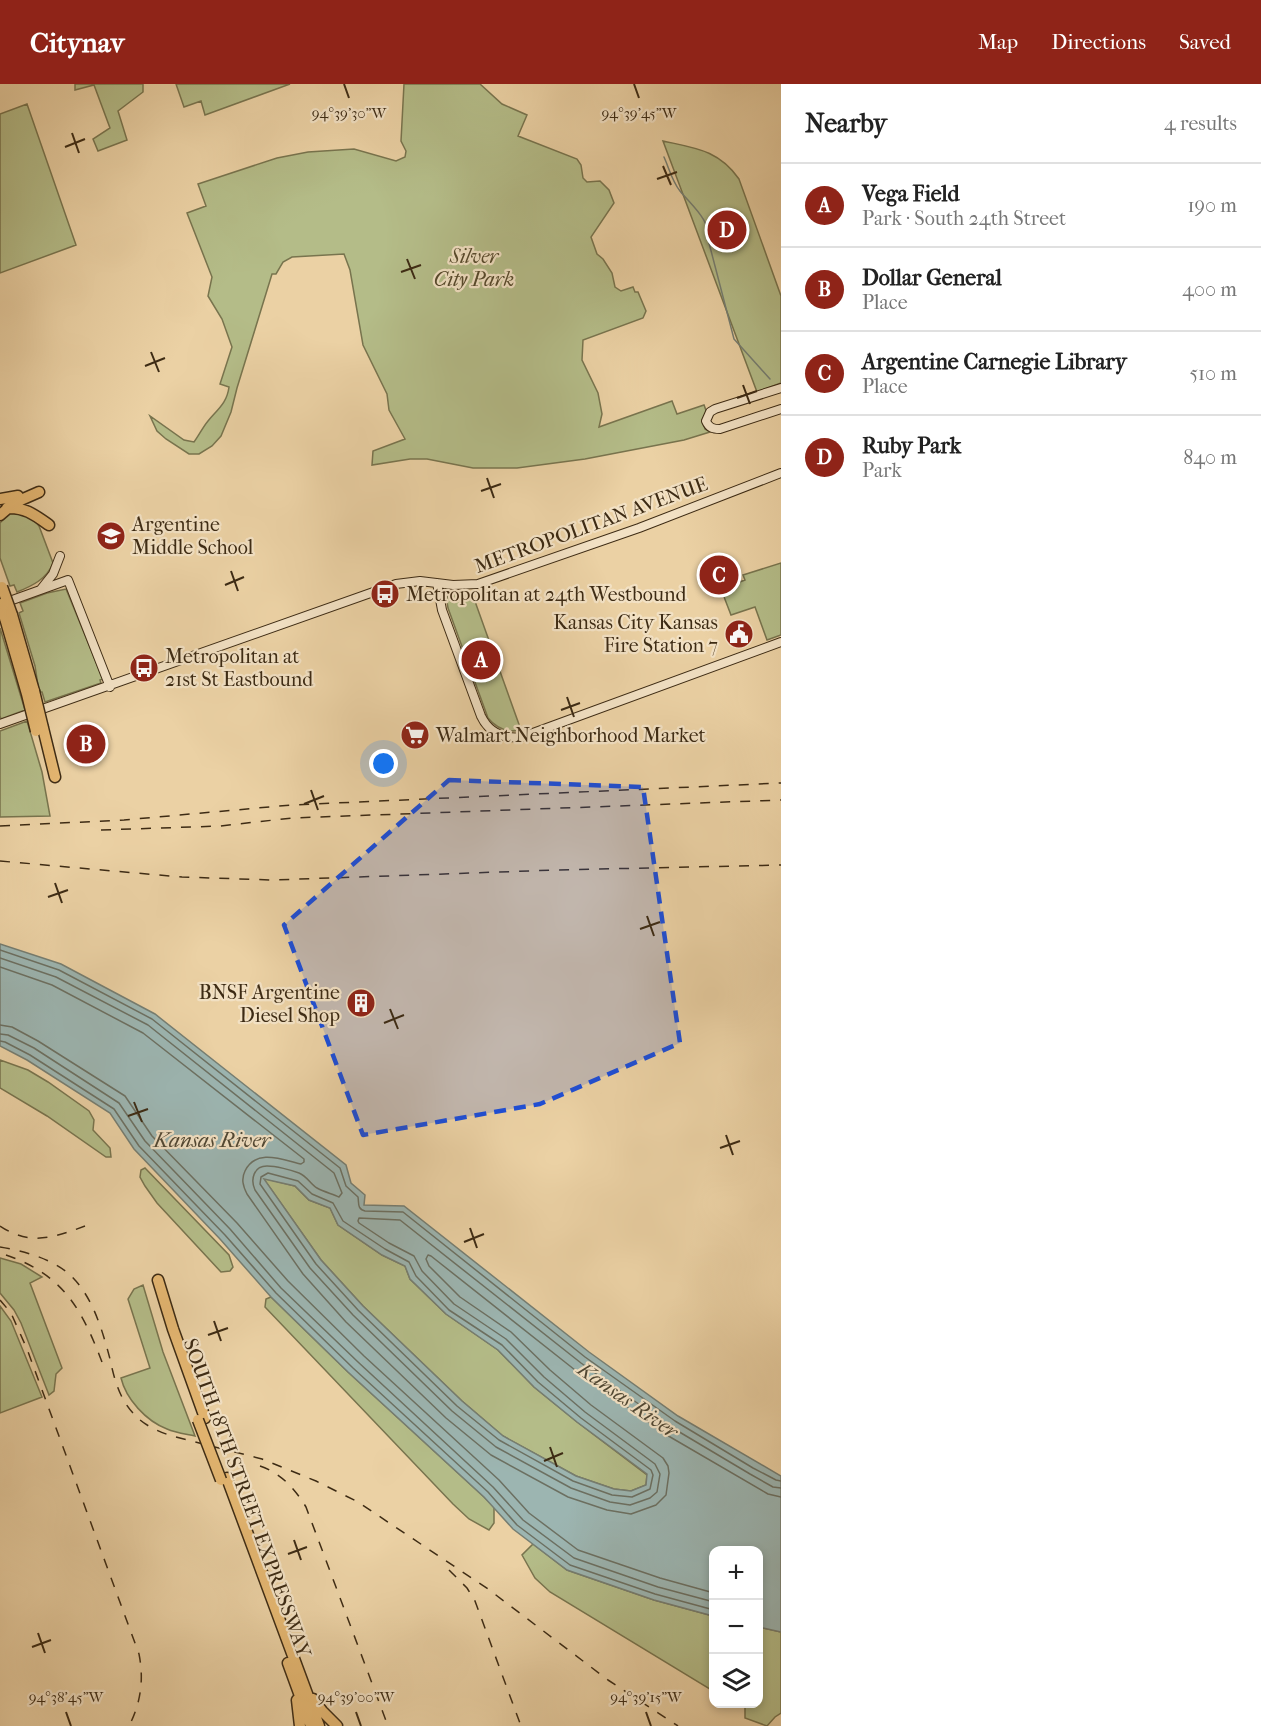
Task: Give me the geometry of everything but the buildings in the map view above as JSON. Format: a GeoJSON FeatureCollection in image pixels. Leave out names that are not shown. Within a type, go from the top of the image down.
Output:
{"type":"FeatureCollection","features":[{"type":"Feature","properties":{"kind":"highway"},"geometry":{"type":"LineString","coordinates":[[2,507],[27,510],[49,525]]}},
{"type":"Feature","properties":{"kind":"highway"},"geometry":{"type":"LineString","coordinates":[[1,585],[31,692],[51,778]]}},
{"type":"Feature","properties":{"kind":"highway"},"geometry":{"type":"LineString","coordinates":[[0,604],[9,616]]}},
{"type":"Feature","properties":{"kind":"highway","name":"SOUTH 18TH STREET EXPRESSWAY"},"geometry":{"type":"LineString","coordinates":[[155,1281],[202,1419],[289,1656],[295,1682],[311,1726]]}},
{"type":"Feature","properties":{"kind":"highway","name":"SOUTH 18TH STREET EXPRESSWAY"},"geometry":{"type":"LineString","coordinates":[[289,1656],[305,1688],[319,1726]]}},
{"type":"Feature","properties":{"kind":"highway"},"geometry":{"type":"LineString","coordinates":[[295,1682],[300,1726]]}},
{"type":"Feature","properties":{"kind":"highway"},"geometry":{"type":"LineString","coordinates":[[305,1688],[322,1711],[337,1726]]}},
{"type":"Feature","properties":{"kind":"street"},"geometry":{"type":"LineString","coordinates":[[781,388],[716,409],[710,412],[706,421],[708,426],[720,429],[781,409]]}},
{"type":"Feature","properties":{"kind":"street","name":"METROPOLITAN AVENUE"},"geometry":{"type":"LineString","coordinates":[[0,724],[396,584],[420,581],[453,585],[478,584],[507,575],[781,473]]}},
{"type":"Feature","properties":{"kind":"street"},"geometry":{"type":"LineString","coordinates":[[38,591],[53,574],[60,556]]}},
{"type":"Feature","properties":{"kind":"street"},"geometry":{"type":"LineString","coordinates":[[0,604],[68,580],[110,687]]}},
{"type":"Feature","properties":{"kind":"street"},"geometry":{"type":"LineString","coordinates":[[437,583],[442,610],[481,717],[494,732],[513,738],[522,737],[781,642]]}},
{"type":"Feature","properties":{"kind":"highlighted area"},"geometry":{"type":"Polygon","coordinates":[[[449,780],[643,787],[680,1043],[540,1104],[363,1135],[284,925],[449,780]]]}},
{"type":"Feature","properties":{"kind":"green space"},"geometry":{"type":"Polygon","coordinates":[[[75,84],[143,84],[143,92],[118,111],[127,140],[98,151],[93,139],[110,128],[94,85],[75,90],[75,84]]]}},
{"type":"Feature","properties":{"kind":"green space"},"geometry":{"type":"Polygon","coordinates":[[[176,84],[290,84],[205,115],[201,101],[184,107],[176,84]]]}},
{"type":"Feature","properties":{"kind":"green space","name":"Silver City Park"},"geometry":{"type":"Polygon","coordinates":[[[404,84],[480,84],[502,104],[527,115],[518,136],[577,159],[581,165],[583,178],[587,182],[600,181],[609,190],[614,203],[591,237],[597,254],[612,273],[615,287],[621,291],[633,287],[635,292],[638,292],[646,311],[643,318],[583,340],[582,360],[598,393],[602,414],[599,427],[672,401],[677,414],[704,405],[707,413],[702,420],[705,429],[710,432],[684,440],[585,459],[517,468],[473,468],[427,459],[410,459],[372,465],[373,451],[405,439],[389,410],[387,394],[363,345],[350,270],[344,254],[292,257],[283,262],[276,274],[272,274],[231,412],[221,436],[212,446],[199,454],[189,454],[157,431],[150,416],[184,440],[194,442],[224,402],[229,387],[220,384],[232,347],[222,319],[208,296],[212,277],[187,213],[206,206],[198,184],[277,158],[308,152],[354,149],[396,161],[405,157],[406,151],[401,141],[404,84]]]}},
{"type":"Feature","properties":{"kind":"green space"},"geometry":{"type":"Polygon","coordinates":[[[27,104],[76,245],[0,273],[0,114],[27,104]]]}},
{"type":"Feature","properties":{"kind":"green space"},"geometry":{"type":"Polygon","coordinates":[[[663,141],[696,148],[715,156],[739,179],[781,296],[781,383],[757,392],[663,141]]]}},
{"type":"Feature","properties":{"kind":"green space"},"geometry":{"type":"Polygon","coordinates":[[[17,512],[34,520],[39,526],[53,563],[43,578],[17,592],[14,585],[10,586],[0,558],[0,523],[9,513],[17,512]]]}},
{"type":"Feature","properties":{"kind":"green space"},"geometry":{"type":"Polygon","coordinates":[[[781,563],[781,635],[767,640],[755,607],[731,615],[721,589],[745,580],[743,575],[781,563]]]}},
{"type":"Feature","properties":{"kind":"green space"},"geometry":{"type":"Polygon","coordinates":[[[66,589],[103,679],[100,680],[101,683],[45,702],[42,692],[39,692],[35,666],[19,613],[23,611],[20,603],[66,589]]]}},
{"type":"Feature","properties":{"kind":"green space"},"geometry":{"type":"Polygon","coordinates":[[[452,592],[472,593],[521,730],[503,729],[488,718],[448,608],[447,597],[452,592]]]}},
{"type":"Feature","properties":{"kind":"green space"},"geometry":{"type":"Polygon","coordinates":[[[0,628],[25,710],[1,719],[0,716],[0,628]]]}},
{"type":"Feature","properties":{"kind":"green space"},"geometry":{"type":"Polygon","coordinates":[[[27,721],[42,772],[50,816],[0,817],[0,731],[27,721]]]}},
{"type":"Feature","properties":{"kind":"green space"},"geometry":{"type":"Polygon","coordinates":[[[0,1060],[28,1070],[89,1111],[94,1120],[93,1130],[110,1148],[111,1157],[106,1157],[47,1116],[0,1088],[0,1060]]]}},
{"type":"Feature","properties":{"kind":"green space"},"geometry":{"type":"Polygon","coordinates":[[[145,1168],[229,1255],[233,1267],[230,1271],[221,1272],[157,1203],[140,1177],[141,1170],[145,1168]]]}},
{"type":"Feature","properties":{"kind":"green space"},"geometry":{"type":"Polygon","coordinates":[[[263,1178],[295,1186],[309,1200],[330,1208],[338,1225],[382,1255],[405,1266],[410,1279],[446,1314],[498,1350],[534,1387],[647,1475],[646,1485],[631,1491],[614,1489],[576,1476],[503,1436],[462,1401],[363,1306],[321,1260],[263,1178]]]}},
{"type":"Feature","properties":{"kind":"green space"},"geometry":{"type":"Polygon","coordinates":[[[0,1258],[21,1264],[42,1277],[30,1283],[62,1368],[56,1374],[54,1391],[49,1395],[21,1323],[0,1293],[0,1258]]]}},
{"type":"Feature","properties":{"kind":"green space"},"geometry":{"type":"Polygon","coordinates":[[[143,1285],[163,1352],[195,1436],[170,1430],[152,1421],[132,1401],[121,1378],[150,1368],[128,1299],[134,1289],[143,1285]]]}},
{"type":"Feature","properties":{"kind":"green space"},"geometry":{"type":"Polygon","coordinates":[[[271,1297],[348,1372],[494,1507],[494,1523],[489,1530],[469,1519],[453,1504],[265,1307],[266,1299],[271,1297]]]}},
{"type":"Feature","properties":{"kind":"green space"},"geometry":{"type":"Polygon","coordinates":[[[0,1306],[11,1321],[42,1397],[0,1413],[0,1306]]]}},
{"type":"Feature","properties":{"kind":"green space"},"geometry":{"type":"Polygon","coordinates":[[[533,1544],[567,1570],[654,1600],[709,1615],[709,1689],[550,1592],[535,1578],[522,1555],[533,1544]]]}},
{"type":"Feature","properties":{"kind":"green space"},"geometry":{"type":"Polygon","coordinates":[[[763,1628],[781,1632],[781,1713],[767,1726],[745,1718],[745,1708],[763,1708],[763,1628]]]}},
{"type":"Feature","properties":{"kind":"water","name":"Kansas River"},"geometry":{"type":"Polygon","coordinates":[[[0,944],[61,964],[155,1014],[346,1165],[351,1183],[365,1195],[364,1205],[404,1206],[589,1352],[678,1416],[781,1476],[781,1632],[763,1628],[763,1546],[709,1546],[709,1615],[654,1600],[567,1570],[513,1529],[484,1497],[348,1372],[271,1297],[220,1239],[134,1149],[110,1113],[27,1060],[0,1046],[0,944]],[[264,1179],[321,1260],[363,1306],[462,1401],[503,1436],[576,1476],[614,1489],[631,1491],[646,1485],[647,1474],[534,1387],[498,1350],[446,1314],[410,1279],[405,1266],[382,1255],[338,1225],[330,1208],[309,1200],[295,1186],[264,1179]]]}},
{"type":"Feature","properties":{"kind":"waterway"},"geometry":{"type":"LineString","coordinates":[[664,157],[677,187],[700,214],[707,227],[709,243],[734,339],[770,379]]}},
{"type":"Feature","properties":{"kind":"railway"},"geometry":{"type":"LineString","coordinates":[[0,826],[124,820],[291,805],[781,783]]}},
{"type":"Feature","properties":{"kind":"railway"},"geometry":{"type":"LineString","coordinates":[[101,830],[220,826],[292,818],[781,800]]}},
{"type":"Feature","properties":{"kind":"railway"},"geometry":{"type":"LineString","coordinates":[[0,861],[182,877],[273,880],[781,865]]}},
{"type":"Feature","properties":{"kind":"railway"},"geometry":{"type":"LineString","coordinates":[[0,1226],[21,1236],[32,1238],[52,1237],[85,1226]]}},
{"type":"Feature","properties":{"kind":"railway"},"geometry":{"type":"LineString","coordinates":[[0,1247],[44,1259],[61,1268],[76,1281],[84,1291],[100,1324],[121,1394],[128,1407],[142,1422],[170,1435],[262,1459],[316,1481],[358,1502],[488,1589],[608,1680],[678,1726]]}},
{"type":"Feature","properties":{"kind":"railway"},"geometry":{"type":"LineString","coordinates":[[6,1255],[27,1264],[59,1286],[81,1315],[105,1370]]}},
{"type":"Feature","properties":{"kind":"railway"},"geometry":{"type":"LineString","coordinates":[[0,1300],[11,1313],[27,1349],[139,1654],[140,1691],[129,1726]]}},
{"type":"Feature","properties":{"kind":"railway"},"geometry":{"type":"LineString","coordinates":[[260,1466],[287,1482],[306,1507],[388,1726]]}},
{"type":"Feature","properties":{"kind":"railway"},"geometry":{"type":"LineString","coordinates":[[449,1570],[467,1588],[475,1601],[521,1726]]}},
{"type":"Feature","properties":{"kind":"place","name":"Ruby Park"},"geometry":{"type":"Point","coordinates":[727,230]}},
{"type":"Feature","properties":{"kind":"place","name":"Argentine Middle School"},"geometry":{"type":"Point","coordinates":[111,536]}},
{"type":"Feature","properties":{"kind":"place","name":"Argentine Carnegie Library"},"geometry":{"type":"Point","coordinates":[719,575]}},
{"type":"Feature","properties":{"kind":"place","name":"Metropolitan at 24th Westbound"},"geometry":{"type":"Point","coordinates":[385,594]}},
{"type":"Feature","properties":{"kind":"place","name":"Kansas City Kansas Fire Station 7"},"geometry":{"type":"Point","coordinates":[739,634]}},
{"type":"Feature","properties":{"kind":"place","name":"Vega Field"},"geometry":{"type":"Point","coordinates":[481,660]}},
{"type":"Feature","properties":{"kind":"place","name":"Metropolitan at 21st St Eastbound"},"geometry":{"type":"Point","coordinates":[144,668]}},
{"type":"Feature","properties":{"kind":"place","name":"Walmart Neighborhood Market"},"geometry":{"type":"Point","coordinates":[415,735]}},
{"type":"Feature","properties":{"kind":"place","name":"Dollar General"},"geometry":{"type":"Point","coordinates":[86,744]}},
{"type":"Feature","properties":{"kind":"place","name":"BNSF Argentine Diesel Shop"},"geometry":{"type":"Point","coordinates":[361,1003]}}]}
